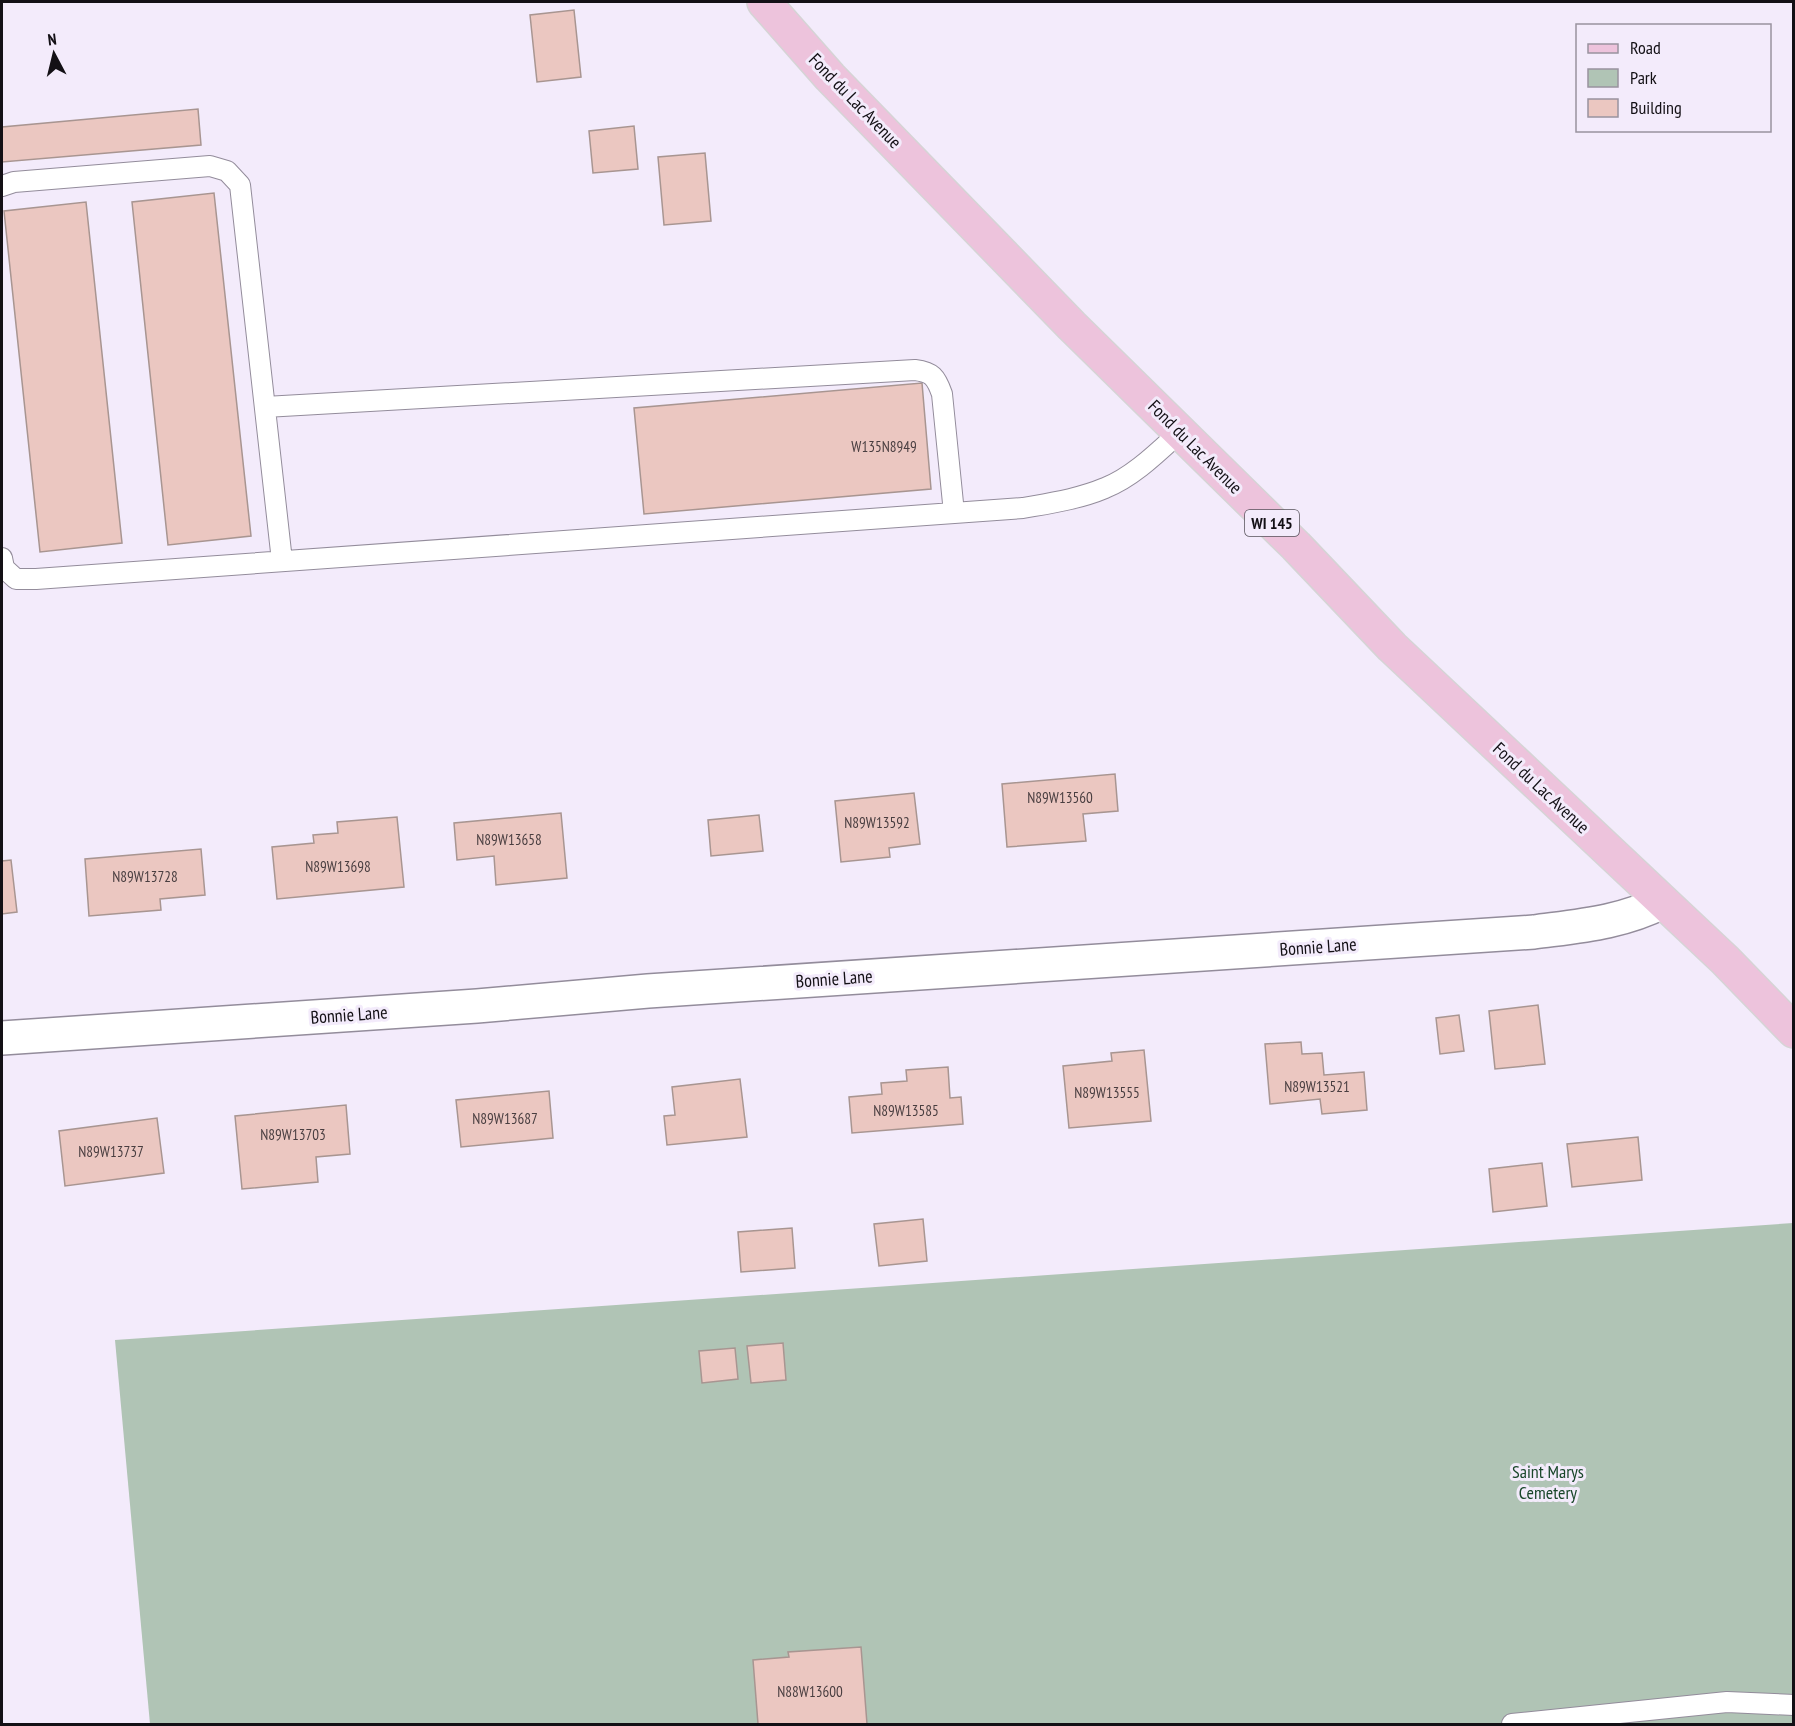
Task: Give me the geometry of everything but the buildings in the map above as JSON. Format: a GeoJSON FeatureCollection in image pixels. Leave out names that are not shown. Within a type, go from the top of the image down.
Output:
{"type":"FeatureCollection","features":[{"type":"Feature","properties":{"kind":"main road","name":"Fond du Lac Avenue"},"geometry":{"type":"LineString","coordinates":[[764,2],[839,85],[1072,326],[1296,546],[1392,646],[1725,960],[1794,1032]]}},
{"type":"Feature","properties":{"kind":"street","name":"Bonnie Lane"},"geometry":{"type":"LineString","coordinates":[[2,1038],[477,1006],[648,991],[1534,932],[1604,923],[1645,911],[1662,902]]}},
{"type":"Feature","properties":{"kind":"lane"},"geometry":{"type":"LineString","coordinates":[[2,186],[14,182],[210,166],[227,171],[240,184],[282,561]]}},
{"type":"Feature","properties":{"kind":"lane"},"geometry":{"type":"LineString","coordinates":[[265,407],[921,371],[936,377],[942,393],[954,513]]}},
{"type":"Feature","properties":{"kind":"lane"},"geometry":{"type":"LineString","coordinates":[[2,558],[4,568],[16,579],[1023,508],[1073,499],[1108,487],[1145,463],[1180,432]]}},
{"type":"Feature","properties":{"kind":"lane"},"geometry":{"type":"LineString","coordinates":[[1512,1725],[1727,1702],[1794,1705]]}},
{"type":"Feature","properties":{"kind":"green space","name":"Saint Marys Cemetery"},"geometry":{"type":"Polygon","coordinates":[[[1793,1223],[1793,1724],[150,1724],[115,1340],[1793,1223]]]}}]}
